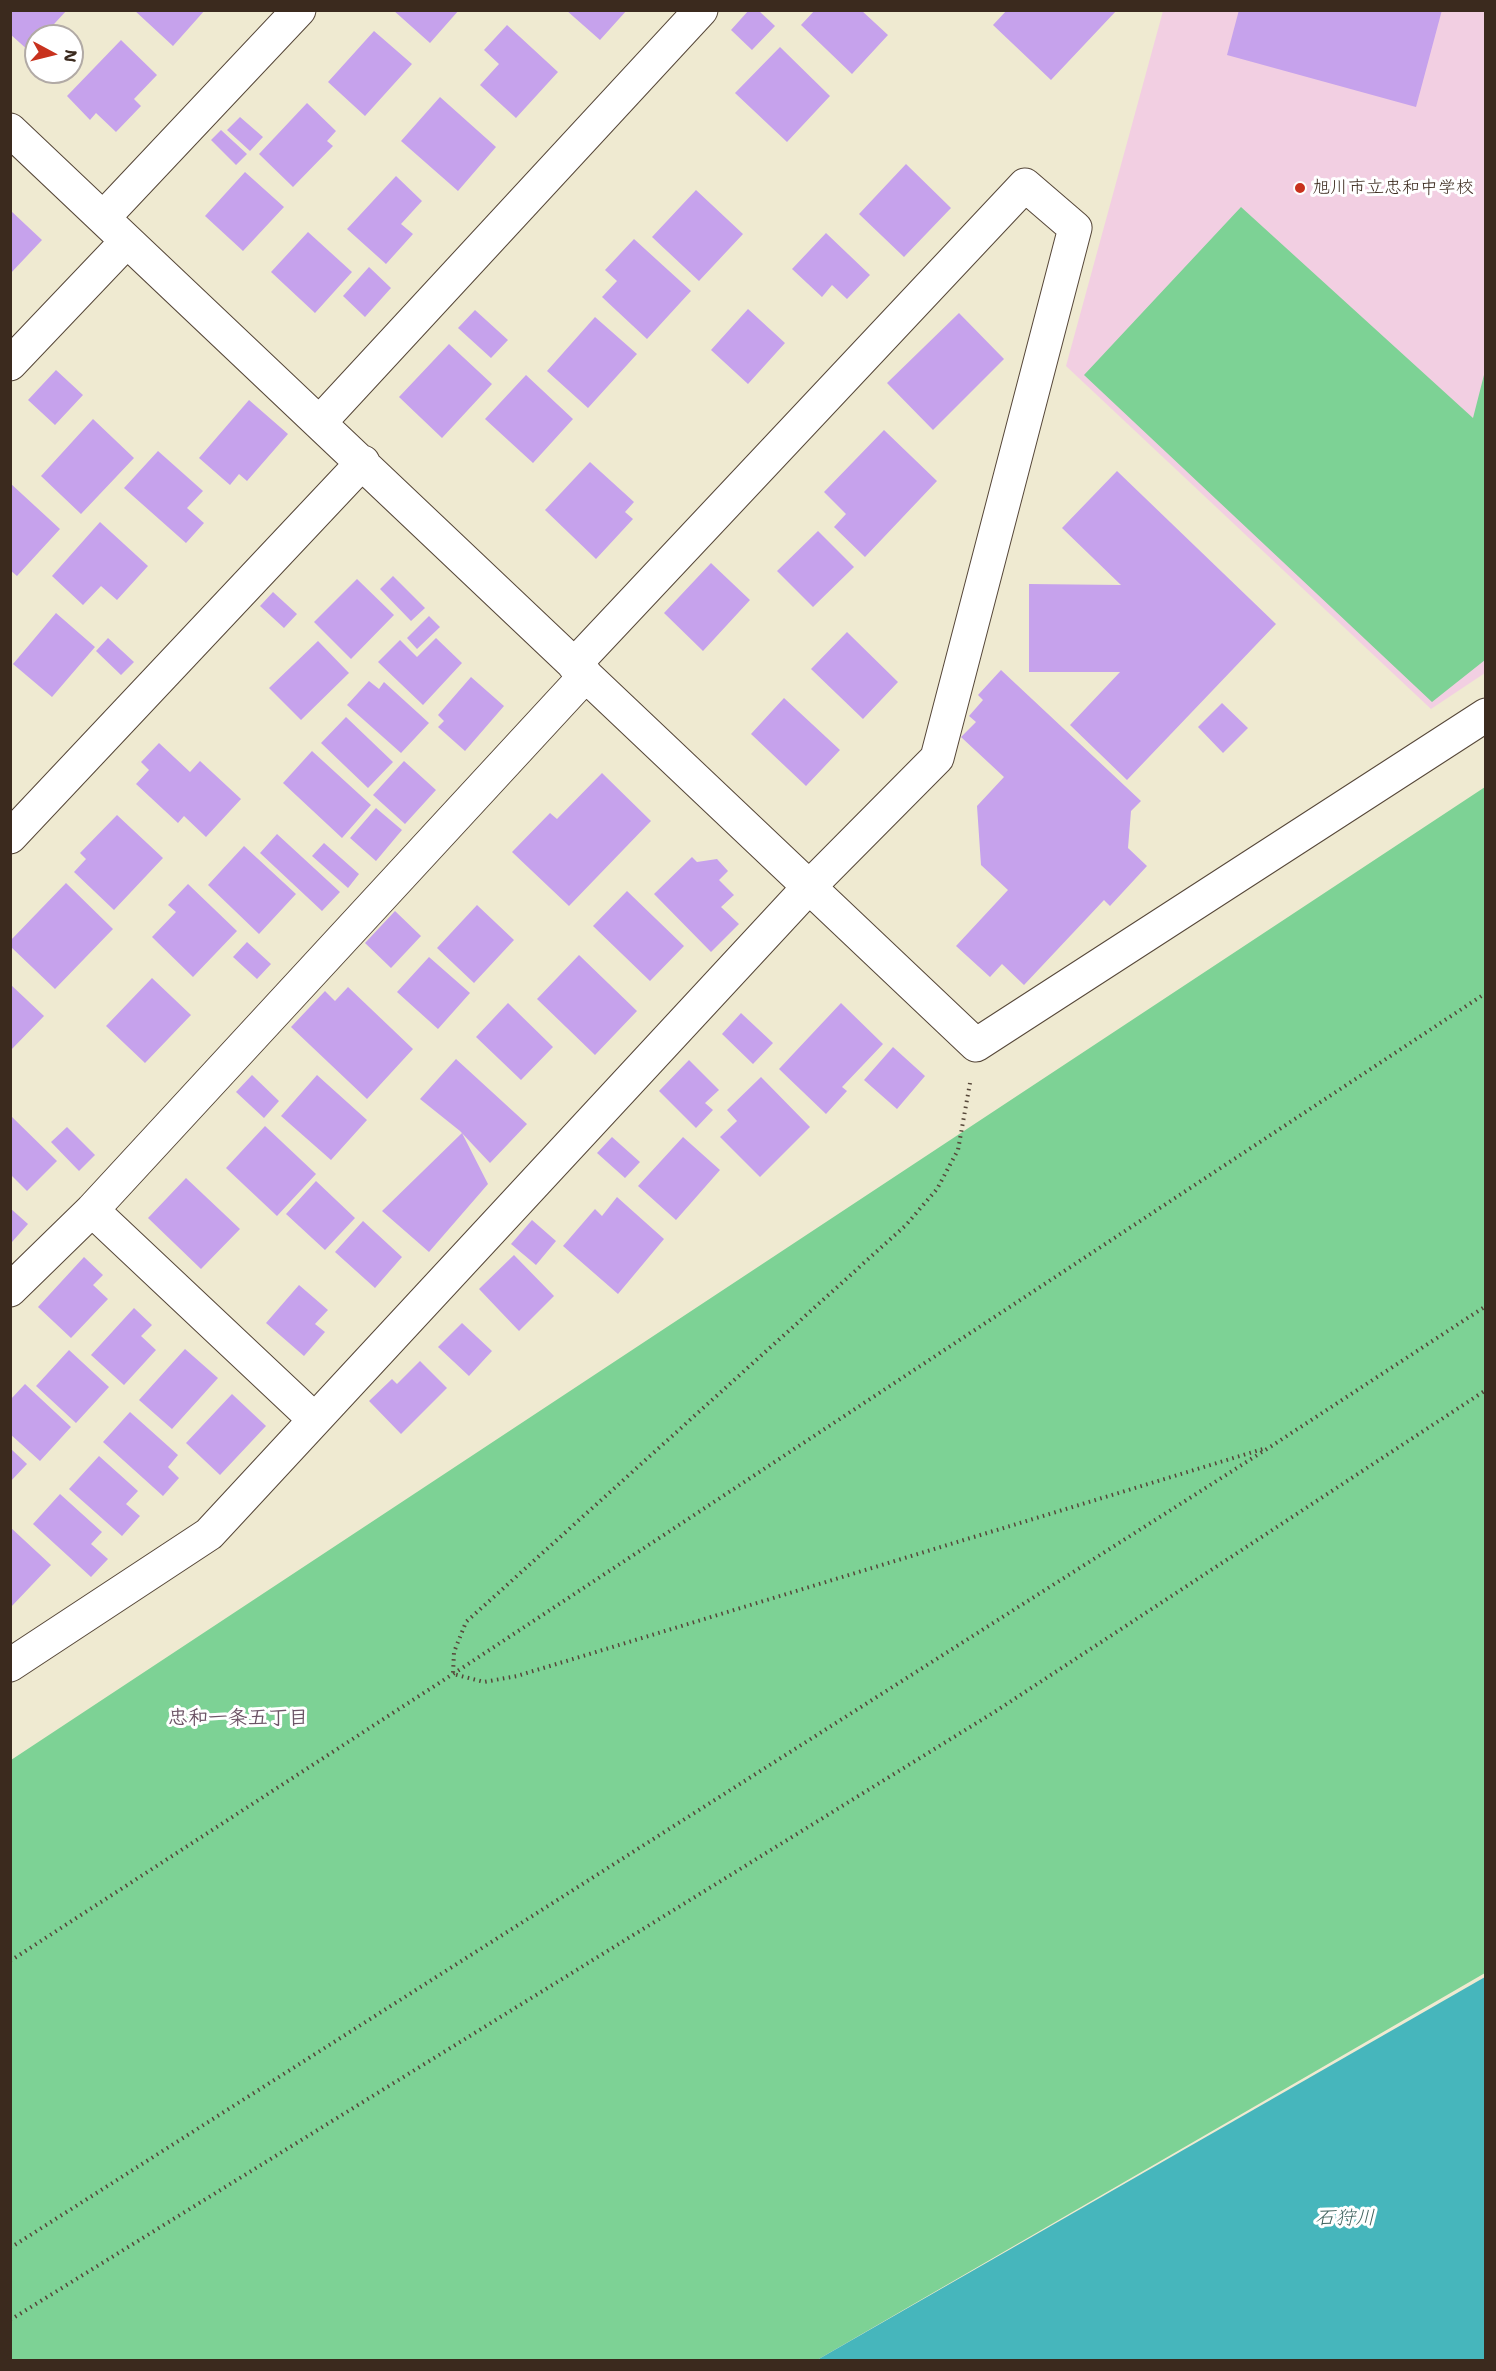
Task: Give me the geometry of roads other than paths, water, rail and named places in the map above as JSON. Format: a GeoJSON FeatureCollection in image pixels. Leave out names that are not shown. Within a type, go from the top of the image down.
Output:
{"type":"FeatureCollection","features":[{"type":"Feature","properties":{"kind":"street"},"geometry":{"type":"LineString","coordinates":[[103,218],[299,10]]}},
{"type":"Feature","properties":{"kind":"street"},"geometry":{"type":"LineString","coordinates":[[320,422],[701,10]]}},
{"type":"Feature","properties":{"kind":"street"},"geometry":{"type":"LineString","coordinates":[[10,130],[976,1045],[1485,715]]}},
{"type":"Feature","properties":{"kind":"street"},"geometry":{"type":"LineString","coordinates":[[10,1290],[92,1210],[580,670],[1025,185],[1075,228],[937,758],[808,888],[209,1534],[10,1665]]}},
{"type":"Feature","properties":{"kind":"street"},"geometry":{"type":"LineString","coordinates":[[10,364],[126,242]]}},
{"type":"Feature","properties":{"kind":"street"},"geometry":{"type":"LineString","coordinates":[[10,837],[363,462]]}},
{"type":"Feature","properties":{"kind":"street"},"geometry":{"type":"LineString","coordinates":[[92,1210],[314,1419]]}},
{"type":"Feature","properties":{"kind":"water","name":"石狩川"},"geometry":{"type":"Polygon","coordinates":[[[1485,1977],[1485,2360],[817,2360],[1485,1977]]]}},
{"type":"Feature","properties":{"kind":"place","name":"旭川市立忠和中学校"},"geometry":{"type":"Point","coordinates":[1300,188]}},
{"type":"Feature","properties":{"kind":"district","name":"忠和一条五丁目"},"geometry":{"type":"Point","coordinates":[238,1719]}}]}
